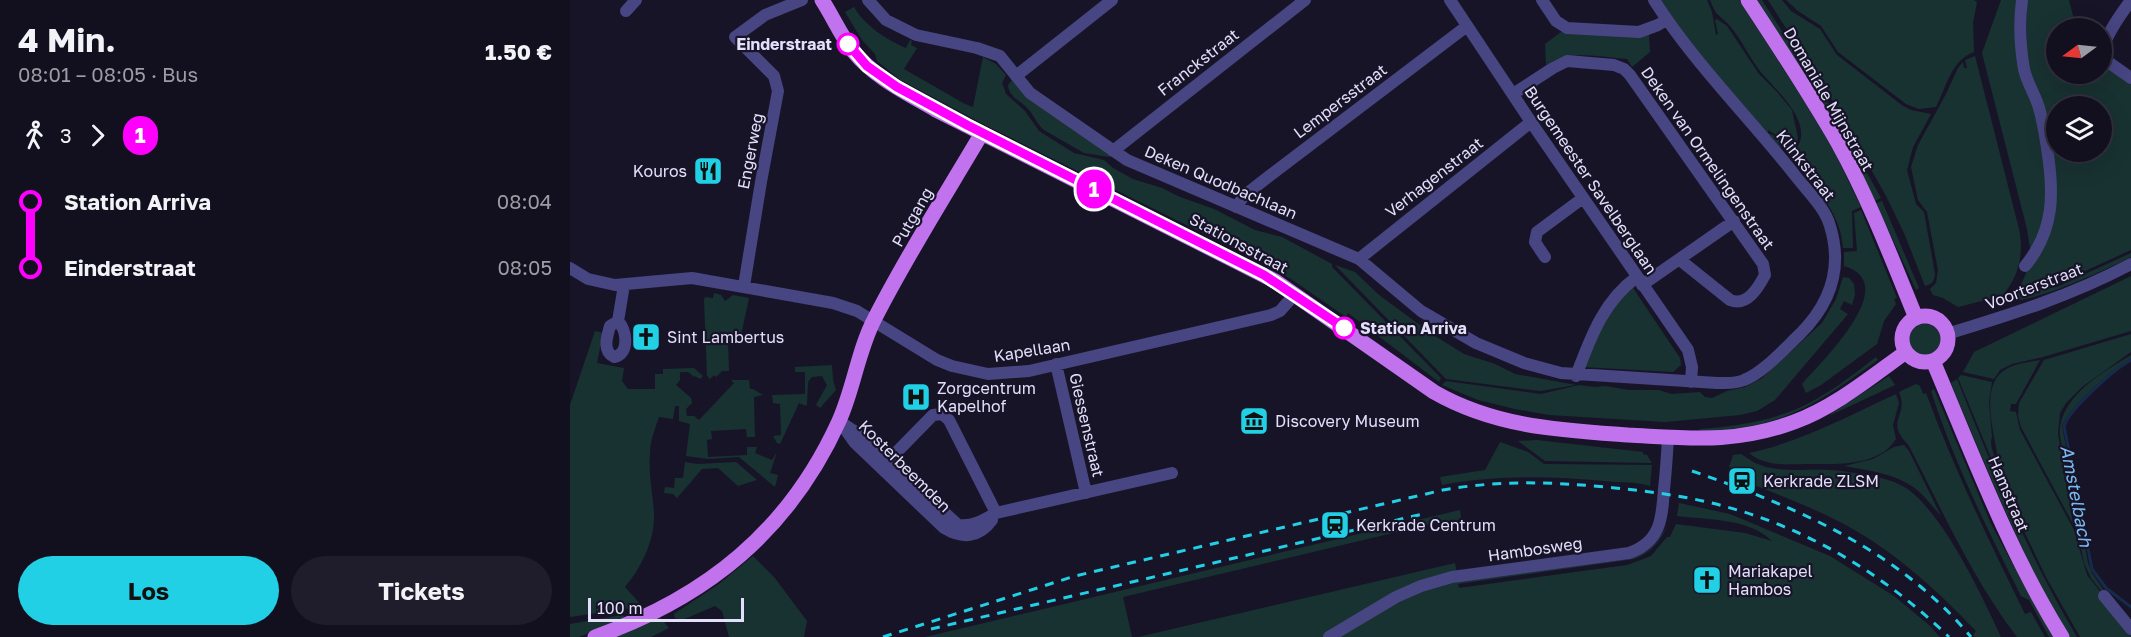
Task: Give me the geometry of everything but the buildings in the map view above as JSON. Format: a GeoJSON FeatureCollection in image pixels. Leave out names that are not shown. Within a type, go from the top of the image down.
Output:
{"type":"FeatureCollection","features":[{"type":"Feature","properties":{"kind":"main road","name":"Stationsstraat"},"geometry":{"type":"LineString","coordinates":[[822,0],[842,35],[867,66],[897,87],[982,133],[1253,269],[1295,294],[1434,392],[1474,412],[1496,419],[1549,429],[1705,440],[1738,437],[1792,423],[1834,402],[1906,352]]}},
{"type":"Feature","properties":{"kind":"main road","name":"Domaniale Mijnstraat"},"geometry":{"type":"LineString","coordinates":[[1748,0],[1839,144],[1868,205],[1916,318]]}},
{"type":"Feature","properties":{"kind":"main road","name":"Putgang"},"geometry":{"type":"LineString","coordinates":[[595,637],[656,612],[683,598],[719,573],[745,552],[779,516],[802,487],[839,421],[873,320],[982,133]]}},
{"type":"Feature","properties":{"kind":"main road"},"geometry":{"type":"LineString","coordinates":[[1923,316],[1935,319],[1945,328],[1947,334],[1945,350],[1933,361],[1921,362],[1910,357],[1902,341],[1907,325],[1923,316]]}},
{"type":"Feature","properties":{"kind":"main road","name":"Hamstraat"},"geometry":{"type":"LineString","coordinates":[[1933,361],[2005,532],[2062,637]]}},
{"type":"Feature","properties":{"kind":"street"},"geometry":{"type":"LineString","coordinates":[[626,11],[636,0]]}},
{"type":"Feature","properties":{"kind":"street","name":"Engerweg"},"geometry":{"type":"LineString","coordinates":[[744,286],[760,182],[778,91],[774,76],[735,37],[765,15],[802,0]]}},
{"type":"Feature","properties":{"kind":"street","name":"Deken Quodbachlaan"},"geometry":{"type":"LineString","coordinates":[[868,0],[886,20],[916,35],[976,48],[1000,56],[1030,93],[1113,151],[1128,160],[1359,260],[1421,311],[1463,336],[1524,363],[1547,370],[1576,375],[1691,382]]}},
{"type":"Feature","properties":{"kind":"street"},"geometry":{"type":"LineString","coordinates":[[1016,76],[1112,0]]}},
{"type":"Feature","properties":{"kind":"street","name":"Franckstraat"},"geometry":{"type":"LineString","coordinates":[[1113,151],[1305,0]]}},
{"type":"Feature","properties":{"kind":"street","name":"Burgemeester Savelberglaan"},"geometry":{"type":"LineString","coordinates":[[1450,0],[1688,351],[1691,359],[1691,382]]}},
{"type":"Feature","properties":{"kind":"street"},"geometry":{"type":"LineString","coordinates":[[1542,0],[1556,21],[1567,28],[1639,32],[1648,30],[1666,20]]}},
{"type":"Feature","properties":{"kind":"street","name":"Klinkstraat"},"geometry":{"type":"LineString","coordinates":[[1654,0],[1666,20],[1825,215],[1830,223],[1834,247],[1833,278],[1829,294],[1814,320],[1793,340],[1758,373],[1743,381],[1717,384],[1691,382]]}},
{"type":"Feature","properties":{"kind":"street"},"geometry":{"type":"LineString","coordinates":[[2022,0],[2020,34],[2024,65],[2043,122],[2052,195],[2044,235],[2025,266]]}},
{"type":"Feature","properties":{"kind":"street"},"geometry":{"type":"LineString","coordinates":[[2131,0],[2103,44],[2102,55],[2104,59],[2131,78]]}},
{"type":"Feature","properties":{"kind":"street","name":"Lempersstraat"},"geometry":{"type":"LineString","coordinates":[[1236,207],[1245,195],[1467,26]]}},
{"type":"Feature","properties":{"kind":"street","name":"Deken van Ormelingenstraat"},"geometry":{"type":"LineString","coordinates":[[1513,94],[1553,68],[1567,62],[1619,67],[1630,75],[1766,270],[1764,279],[1744,301],[1736,302],[1730,300],[1680,260]]}},
{"type":"Feature","properties":{"kind":"street","name":"Verhagenstraat"},"geometry":{"type":"LineString","coordinates":[[1359,260],[1531,122]]}},
{"type":"Feature","properties":{"kind":"street"},"geometry":{"type":"LineString","coordinates":[[1545,257],[1535,242],[1537,232],[1583,198]]}},
{"type":"Feature","properties":{"kind":"street"},"geometry":{"type":"LineString","coordinates":[[1576,375],[1598,321],[1629,282],[1639,281],[1680,260],[1734,221]]}},
{"type":"Feature","properties":{"kind":"street","name":"Voorterstraat"},"geometry":{"type":"LineString","coordinates":[[1947,334],[2036,306],[2131,264]]}},
{"type":"Feature","properties":{"kind":"street","name":"Kapellaan"},"geometry":{"type":"LineString","coordinates":[[570,268],[588,279],[605,284],[624,285],[692,278],[842,305],[873,320],[937,360],[968,371],[988,374],[1010,373],[1056,364],[1271,315],[1280,311],[1295,294]]}},
{"type":"Feature","properties":{"kind":"street"},"geometry":{"type":"LineString","coordinates":[[618,321],[624,285]]}},
{"type":"Feature","properties":{"kind":"street","name":"Giessenstraat"},"geometry":{"type":"LineString","coordinates":[[1056,364],[1086,493]]}},
{"type":"Feature","properties":{"kind":"street"},"geometry":{"type":"LineString","coordinates":[[885,464],[933,415],[946,416],[996,513]]}},
{"type":"Feature","properties":{"kind":"street","name":"Kosterbeemden"},"geometry":{"type":"LineString","coordinates":[[839,421],[860,435],[885,464],[958,525],[974,525],[996,513],[1172,473]]}},
{"type":"Feature","properties":{"kind":"street","name":"Hambosweg"},"geometry":{"type":"LineString","coordinates":[[1329,637],[1396,597],[1421,586],[1452,577],[1629,553],[1639,549],[1649,541],[1660,525],[1668,438]]}},
{"type":"Feature","properties":{"kind":"street"},"geometry":{"type":"LineString","coordinates":[[2104,596],[2131,629]]}},
{"type":"Feature","properties":{"kind":"green space"},"geometry":{"type":"Polygon","coordinates":[[[1659,0],[1707,0],[1712,12],[1716,35],[1718,34],[1715,20],[1717,19],[1727,26],[1759,74],[1792,110],[1798,138],[1796,147],[1789,154],[1781,138],[1768,130],[1768,133],[1777,137],[1783,144],[1779,149],[1680,31],[1659,0]]]}},
{"type":"Feature","properties":{"kind":"green space"},"geometry":{"type":"Polygon","coordinates":[[[1710,0],[1739,0],[1834,151],[1861,207],[1852,211],[1853,248],[1843,248],[1837,222],[1831,210],[1790,156],[1799,145],[1801,134],[1799,122],[1793,111],[1760,71],[1733,30],[1716,12],[1710,0]]]}},
{"type":"Feature","properties":{"kind":"green space"},"geometry":{"type":"Polygon","coordinates":[[[1756,0],[1762,0],[1827,101],[1881,198],[1875,201],[1861,173],[1756,0]]]}},
{"type":"Feature","properties":{"kind":"green space"},"geometry":{"type":"Polygon","coordinates":[[[1768,0],[1782,0],[1791,11],[1820,29],[1837,55],[1903,106],[1931,114],[1913,147],[1907,170],[1916,204],[1924,212],[1935,274],[1931,284],[1925,286],[1904,233],[1886,196],[1832,100],[1768,0]]]}},
{"type":"Feature","properties":{"kind":"green space"},"geometry":{"type":"Polygon","coordinates":[[[1786,0],[1974,0],[1977,2],[1973,23],[1974,52],[1960,61],[1950,75],[1936,107],[1919,109],[1906,104],[1838,52],[1821,26],[1786,0]]]}},
{"type":"Feature","properties":{"kind":"green space"},"geometry":{"type":"Polygon","coordinates":[[[2001,0],[2019,0],[2018,24],[2036,108],[2050,199],[2031,254],[2027,229],[1982,53],[2001,0]]]}},
{"type":"Feature","properties":{"kind":"green space"},"geometry":{"type":"Polygon","coordinates":[[[2027,0],[2069,0],[2074,18],[2046,18],[2046,84],[2112,84],[2112,70],[2131,83],[2131,250],[2050,287],[2019,290],[2053,207],[2026,63],[2027,0]]]}},
{"type":"Feature","properties":{"kind":"green space"},"geometry":{"type":"Polygon","coordinates":[[[854,7],[870,26],[891,41],[906,48],[910,40],[912,41],[911,45],[917,48],[904,69],[965,104],[973,107],[983,57],[996,64],[1006,75],[1002,83],[1006,94],[1025,111],[1039,131],[1074,153],[1104,160],[1133,179],[1214,209],[1255,230],[1282,237],[1332,264],[1332,267],[1441,378],[1439,382],[1348,313],[1346,317],[1291,279],[1259,261],[983,124],[899,79],[877,61],[875,54],[862,40],[845,12],[854,7]]]}},
{"type":"Feature","properties":{"kind":"green space"},"geometry":{"type":"Polygon","coordinates":[[[1561,32],[1638,36],[1649,34],[1650,52],[1632,67],[1627,59],[1585,55],[1565,57],[1546,65],[1545,44],[1561,32]]]}},
{"type":"Feature","properties":{"kind":"green space"},"geometry":{"type":"Polygon","coordinates":[[[1975,56],[2019,229],[2021,247],[2019,265],[2013,281],[2002,296],[1958,307],[1933,295],[1930,289],[1936,283],[1938,270],[1927,212],[1918,200],[1911,167],[1918,145],[1958,68],[1963,62],[1964,68],[1967,68],[1965,60],[1975,56]]]}},
{"type":"Feature","properties":{"kind":"green space"},"geometry":{"type":"Polygon","coordinates":[[[1013,79],[1111,154],[1109,157],[1084,153],[1044,130],[1029,110],[1011,93],[1008,85],[1013,79]]]}},
{"type":"Feature","properties":{"kind":"green space"},"geometry":{"type":"Polygon","coordinates":[[[1882,201],[1919,288],[1916,290],[1876,203],[1882,201]]]}},
{"type":"Feature","properties":{"kind":"green space"},"geometry":{"type":"Polygon","coordinates":[[[1861,210],[1897,298],[1894,299],[1896,304],[1884,321],[1877,344],[1821,385],[1806,393],[1802,384],[1839,342],[1862,305],[1865,289],[1860,275],[1844,266],[1844,252],[1857,251],[1854,213],[1861,210]]]}},
{"type":"Feature","properties":{"kind":"green space"},"geometry":{"type":"Polygon","coordinates":[[[2131,253],[2131,257],[2072,284],[2039,296],[2013,301],[2017,293],[2057,287],[2131,253]]]}},
{"type":"Feature","properties":{"kind":"green space"},"geometry":{"type":"Polygon","coordinates":[[[1335,265],[1355,272],[1379,295],[1432,334],[1464,354],[1495,364],[1515,374],[1576,385],[1540,391],[1446,379],[1335,265]]]}},
{"type":"Feature","properties":{"kind":"green space"},"geometry":{"type":"Polygon","coordinates":[[[2131,276],[2131,331],[2012,364],[2000,370],[1994,379],[1963,372],[1974,352],[2131,276]]]}},
{"type":"Feature","properties":{"kind":"green space"},"geometry":{"type":"Polygon","coordinates":[[[1843,277],[1849,278],[1854,284],[1855,295],[1852,305],[1844,301],[1840,309],[1848,314],[1775,400],[1757,411],[1740,415],[1665,422],[1549,415],[1478,400],[1442,385],[1446,381],[1541,394],[1579,385],[1605,386],[1629,390],[1659,390],[1671,394],[1700,392],[1705,397],[1712,398],[1761,379],[1822,323],[1836,299],[1843,277]]]}},
{"type":"Feature","properties":{"kind":"green space"},"geometry":{"type":"Polygon","coordinates":[[[1631,285],[1680,358],[1681,365],[1673,372],[1582,367],[1600,323],[1631,285]]]}},
{"type":"Feature","properties":{"kind":"green space"},"geometry":{"type":"Polygon","coordinates":[[[714,293],[721,295],[725,301],[733,295],[749,298],[741,335],[731,335],[731,343],[728,343],[729,371],[722,371],[710,379],[707,376],[704,300],[705,297],[713,298],[714,293]]]}},
{"type":"Feature","properties":{"kind":"green space"},"geometry":{"type":"Polygon","coordinates":[[[1925,324],[1937,328],[1941,340],[1937,352],[1925,356],[1913,352],[1909,340],[1913,328],[1925,324]]]}},
{"type":"Feature","properties":{"kind":"green space"},"geometry":{"type":"Polygon","coordinates":[[[595,331],[603,333],[597,363],[624,368],[622,381],[628,389],[655,389],[655,374],[663,374],[663,369],[694,368],[703,376],[700,379],[688,372],[680,372],[680,380],[676,385],[691,398],[692,403],[686,409],[687,416],[694,416],[699,420],[734,383],[731,380],[749,380],[750,389],[763,395],[754,397],[755,437],[747,437],[746,429],[711,431],[712,439],[707,440],[708,457],[747,455],[747,447],[757,447],[755,453],[772,460],[777,452],[770,473],[778,475],[775,487],[739,457],[708,459],[686,456],[690,424],[679,421],[679,406],[675,406],[673,419],[659,417],[653,435],[650,448],[650,476],[654,524],[641,562],[625,587],[644,608],[570,617],[570,405],[595,331]]]}},
{"type":"Feature","properties":{"kind":"green space"},"geometry":{"type":"Polygon","coordinates":[[[2131,334],[2131,352],[2082,387],[2066,403],[2060,413],[2058,434],[2073,524],[2021,427],[2018,416],[2019,403],[2044,360],[2131,334]]]}},
{"type":"Feature","properties":{"kind":"green space"},"geometry":{"type":"Polygon","coordinates":[[[2131,355],[2131,359],[2083,399],[2062,426],[2088,563],[2105,592],[2103,593],[2091,578],[2084,563],[2060,436],[2061,422],[2074,398],[2084,388],[2095,378],[2131,355]]]}},
{"type":"Feature","properties":{"kind":"green space"},"geometry":{"type":"Polygon","coordinates":[[[1876,357],[1878,360],[1856,376],[1795,412],[1752,426],[1699,431],[1700,429],[1763,420],[1794,410],[1830,391],[1876,357]]]}},
{"type":"Feature","properties":{"kind":"green space"},"geometry":{"type":"Polygon","coordinates":[[[2040,360],[2016,404],[2011,404],[2010,411],[2016,412],[2020,430],[2074,530],[2087,575],[2131,630],[2131,637],[2080,637],[2046,577],[1995,470],[1997,457],[1990,412],[1994,382],[2008,368],[2040,360]]]}},
{"type":"Feature","properties":{"kind":"green space"},"geometry":{"type":"Polygon","coordinates":[[[832,365],[836,390],[820,408],[816,405],[827,385],[822,376],[812,377],[808,382],[806,406],[799,403],[780,444],[777,443],[773,436],[781,435],[780,404],[773,403],[772,395],[805,394],[805,372],[795,372],[795,367],[832,365]]]}},
{"type":"Feature","properties":{"kind":"green space"},"geometry":{"type":"Polygon","coordinates":[[[1961,375],[1992,382],[1989,402],[1994,465],[1958,378],[1961,375]]]}},
{"type":"Feature","properties":{"kind":"green space"},"geometry":{"type":"Polygon","coordinates":[[[1889,376],[1895,385],[1831,415],[1831,414],[1889,376]]]}},
{"type":"Feature","properties":{"kind":"green space"},"geometry":{"type":"Polygon","coordinates":[[[1957,379],[1997,478],[2027,543],[2077,637],[2069,637],[2021,544],[1951,383],[1957,379]]]}},
{"type":"Feature","properties":{"kind":"green space"},"geometry":{"type":"Polygon","coordinates":[[[1916,384],[1920,386],[1923,394],[1926,393],[1960,477],[2025,614],[2031,612],[2045,637],[2017,637],[2001,615],[1972,568],[1909,446],[1899,432],[1897,426],[1902,404],[1899,392],[1916,384]]]}},
{"type":"Feature","properties":{"kind":"green space"},"geometry":{"type":"Polygon","coordinates":[[[1934,389],[1991,524],[2055,637],[2049,637],[2029,600],[2021,596],[1996,546],[1950,444],[1931,391],[1934,389]]]}},
{"type":"Feature","properties":{"kind":"green space"},"geometry":{"type":"Polygon","coordinates":[[[1896,394],[1899,403],[1893,425],[1896,439],[1879,455],[1856,462],[1784,464],[1762,461],[1749,453],[1806,435],[1896,394]]]}},
{"type":"Feature","properties":{"kind":"green space"},"geometry":{"type":"Polygon","coordinates":[[[1537,440],[1643,452],[1652,463],[1545,461],[1518,441],[1537,440]]]}},
{"type":"Feature","properties":{"kind":"green space"},"geometry":{"type":"Polygon","coordinates":[[[1500,442],[1528,452],[1544,464],[1652,465],[1650,486],[1543,477],[1482,479],[1442,485],[1440,477],[1485,470],[1500,442]]]}},
{"type":"Feature","properties":{"kind":"green space"},"geometry":{"type":"Polygon","coordinates":[[[1904,445],[1941,516],[1918,491],[1903,481],[1878,472],[1844,466],[1873,459],[1894,447],[1904,445]]]}},
{"type":"Feature","properties":{"kind":"green space"},"geometry":{"type":"Polygon","coordinates":[[[1741,454],[1766,467],[1863,474],[1888,480],[1909,490],[1923,503],[1949,538],[1973,579],[2001,637],[1975,637],[1973,635],[1976,631],[1929,585],[1895,557],[1859,533],[1815,510],[1738,479],[1740,471],[1729,467],[1733,455],[1741,454]]]}},
{"type":"Feature","properties":{"kind":"green space"},"geometry":{"type":"Polygon","coordinates":[[[685,462],[698,464],[736,462],[757,480],[738,486],[718,468],[702,469],[677,498],[673,494],[664,493],[665,487],[674,488],[675,478],[683,478],[685,462]]]}},
{"type":"Feature","properties":{"kind":"green space"},"geometry":{"type":"Polygon","coordinates":[[[1679,503],[1730,514],[1830,556],[1894,596],[1940,637],[1138,637],[1455,563],[1458,581],[1629,559],[1649,550],[1667,526],[1661,537],[1654,546],[1645,554],[1634,559],[1458,584],[1459,588],[1627,565],[1651,556],[1667,537],[1670,537],[1676,524],[1745,533],[1772,541],[1763,533],[1740,524],[1677,516],[1679,503]]]}},
{"type":"Feature","properties":{"kind":"green space"},"geometry":{"type":"Polygon","coordinates":[[[1460,510],[1461,517],[1450,528],[1443,530],[1435,523],[1123,597],[1132,637],[925,637],[1460,510]]]}},
{"type":"Feature","properties":{"kind":"green space"},"geometry":{"type":"Polygon","coordinates":[[[753,556],[774,577],[807,621],[804,637],[729,637],[722,611],[715,606],[682,620],[675,618],[674,614],[719,584],[753,556]]]}},
{"type":"Feature","properties":{"kind":"green space"},"geometry":{"type":"Polygon","coordinates":[[[622,615],[625,617],[623,619],[579,637],[570,637],[570,624],[622,615]]]}},
{"type":"Feature","properties":{"kind":"green space"},"geometry":{"type":"Polygon","coordinates":[[[660,617],[669,628],[651,637],[614,637],[660,617]]]}},
{"type":"Feature","properties":{"kind":"waterway","name":"Amstelbach"},"geometry":{"type":"LineString","coordinates":[[2131,360],[2114,371],[2093,390],[2074,410],[2064,426],[2092,569],[2106,588],[2131,607]]}},
{"type":"Feature","properties":{"kind":"railway"},"geometry":{"type":"LineString","coordinates":[[1692,471],[1769,500],[1844,535],[1912,579],[1943,606],[1971,637]]}},
{"type":"Feature","properties":{"kind":"railway"},"geometry":{"type":"LineString","coordinates":[[883,637],[1075,576],[1443,490],[1524,483],[1585,485],[1667,494],[1712,503],[1758,517],[1788,528],[1846,558],[1900,594],[1949,637]]}},
{"type":"Feature","properties":{"kind":"railway"},"geometry":{"type":"LineString","coordinates":[[931,629],[1427,513]]}},
{"type":"Feature","properties":{"kind":"bus line","name":"1"},"geometry":{"type":"LineString","coordinates":[[848,44],[867,66],[881,77],[936,110],[1275,280],[1344,328]]}},
{"type":"Feature","properties":{"kind":"place","name":"Einderstraat"},"geometry":{"type":"Point","coordinates":[848,44]}},
{"type":"Feature","properties":{"kind":"place","name":"Kouros"},"geometry":{"type":"Point","coordinates":[708,171]}},
{"type":"Feature","properties":{"kind":"place","name":"Station Arriva"},"geometry":{"type":"Point","coordinates":[1344,328]}},
{"type":"Feature","properties":{"kind":"place","name":"Sint Lambertus"},"geometry":{"type":"Point","coordinates":[646,337]}},
{"type":"Feature","properties":{"kind":"place","name":"Zorgcentrum Kapelhof"},"geometry":{"type":"Point","coordinates":[916,397]}},
{"type":"Feature","properties":{"kind":"place","name":"Discovery Museum"},"geometry":{"type":"Point","coordinates":[1254,421]}},
{"type":"Feature","properties":{"kind":"place","name":"Kerkrade ZLSM"},"geometry":{"type":"Point","coordinates":[1742,481]}},
{"type":"Feature","properties":{"kind":"place","name":"Kerkrade Centrum"},"geometry":{"type":"Point","coordinates":[1335,525]}},
{"type":"Feature","properties":{"kind":"place","name":"Mariakapel Hambos"},"geometry":{"type":"Point","coordinates":[1707,580]}}]}
